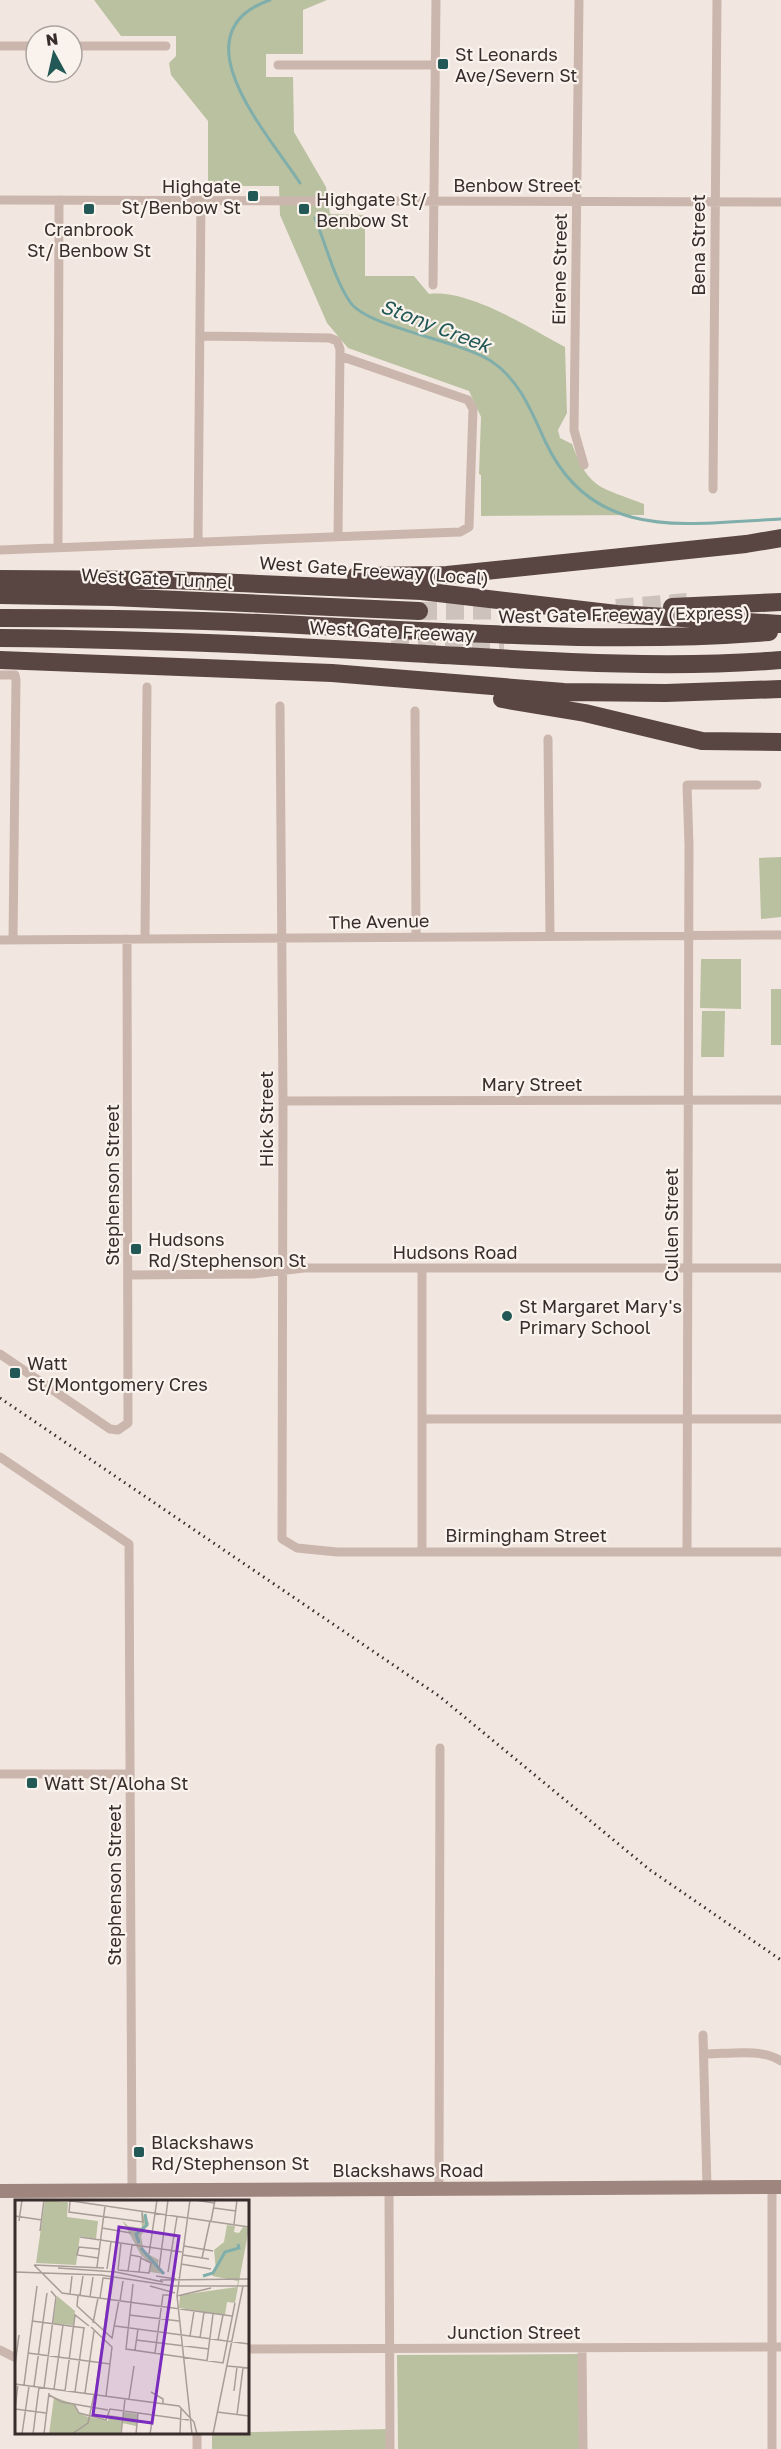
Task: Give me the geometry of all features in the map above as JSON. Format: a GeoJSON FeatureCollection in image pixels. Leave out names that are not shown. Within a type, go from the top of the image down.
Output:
{"type":"FeatureCollection","features":[{"type":"Feature","properties":{"kind":"highway"},"geometry":{"type":"LineString","coordinates":[[171,580],[447,575],[746,544],[781,538]]}},
{"type":"Feature","properties":{"kind":"highway"},"geometry":{"type":"LineString","coordinates":[[746,544],[781,548]]}},
{"type":"Feature","properties":{"kind":"highway","name":"West Gate Freeway (Local)"},"geometry":{"type":"LineString","coordinates":[[0,579],[171,580],[421,591],[616,614],[781,624]]}},
{"type":"Feature","properties":{"kind":"highway","name":"West Gate Tunnel"},"geometry":{"type":"LineString","coordinates":[[0,595],[112,597],[419,611]]}},
{"type":"Feature","properties":{"kind":"highway"},"geometry":{"type":"LineString","coordinates":[[499,600],[674,607],[774,603]]}},
{"type":"Feature","properties":{"kind":"highway","name":"West Gate Freeway (Express)"},"geometry":{"type":"LineString","coordinates":[[0,618],[208,621],[525,638],[697,638],[781,632]]}},
{"type":"Feature","properties":{"kind":"highway","name":"West Gate Freeway"},"geometry":{"type":"LineString","coordinates":[[0,638],[194,642],[576,662],[727,665],[781,660]]}},
{"type":"Feature","properties":{"kind":"highway"},"geometry":{"type":"LineString","coordinates":[[0,660],[332,673],[564,692],[666,693],[781,689]]}},
{"type":"Feature","properties":{"kind":"highway"},"geometry":{"type":"LineString","coordinates":[[227,668],[529,702],[702,741],[781,742]]}},
{"type":"Feature","properties":{"kind":"main road","name":"Blackshaws Road"},"geometry":{"type":"LineString","coordinates":[[0,2191],[776,2187]]}},
{"type":"Feature","properties":{"kind":"street"},"geometry":{"type":"LineString","coordinates":[[433,285],[436,0]]}},
{"type":"Feature","properties":{"kind":"street","name":"Eirene Street"},"geometry":{"type":"LineString","coordinates":[[579,0],[574,430],[584,465]]}},
{"type":"Feature","properties":{"kind":"street","name":"Bena Street"},"geometry":{"type":"LineString","coordinates":[[713,489],[717,0]]}},
{"type":"Feature","properties":{"kind":"street"},"geometry":{"type":"LineString","coordinates":[[0,46],[24,46]]}},
{"type":"Feature","properties":{"kind":"street"},"geometry":{"type":"LineString","coordinates":[[84,46],[166,46]]}},
{"type":"Feature","properties":{"kind":"street"},"geometry":{"type":"LineString","coordinates":[[278,65],[435,65]]}},
{"type":"Feature","properties":{"kind":"street","name":"Benbow Street"},"geometry":{"type":"LineString","coordinates":[[0,200],[781,202]]}},
{"type":"Feature","properties":{"kind":"street"},"geometry":{"type":"LineString","coordinates":[[58,547],[59,200]]}},
{"type":"Feature","properties":{"kind":"street"},"geometry":{"type":"LineString","coordinates":[[198,542],[201,200]]}},
{"type":"Feature","properties":{"kind":"street"},"geometry":{"type":"LineString","coordinates":[[200,336],[330,338],[339,345],[338,536]]}},
{"type":"Feature","properties":{"kind":"street"},"geometry":{"type":"LineString","coordinates":[[0,550],[460,532],[469,527],[471,522],[471,404],[464,397],[340,356]]}},
{"type":"Feature","properties":{"kind":"street"},"geometry":{"type":"LineString","coordinates":[[0,675],[15,675],[16,680],[14,940]]}},
{"type":"Feature","properties":{"kind":"street"},"geometry":{"type":"LineString","coordinates":[[145,939],[147,687]]}},
{"type":"Feature","properties":{"kind":"street","name":"Hick Street"},"geometry":{"type":"LineString","coordinates":[[280,706],[283,1101],[281,1531]]}},
{"type":"Feature","properties":{"kind":"street"},"geometry":{"type":"LineString","coordinates":[[415,711],[416,936]]}},
{"type":"Feature","properties":{"kind":"street"},"geometry":{"type":"LineString","coordinates":[[548,739],[550,936]]}},
{"type":"Feature","properties":{"kind":"street","name":"Cullen Street"},"geometry":{"type":"LineString","coordinates":[[687,1551],[687,785],[758,784]]}},
{"type":"Feature","properties":{"kind":"street","name":"The Avenue"},"geometry":{"type":"LineString","coordinates":[[759,935],[781,929]]}},
{"type":"Feature","properties":{"kind":"street","name":"The Avenue"},"geometry":{"type":"LineString","coordinates":[[0,940],[781,935]]}},
{"type":"Feature","properties":{"kind":"street","name":"Stephenson Street"},"geometry":{"type":"LineString","coordinates":[[0,1354],[111,1429],[123,1428],[129,1418],[127,939]]}},
{"type":"Feature","properties":{"kind":"street","name":"Mary Street"},"geometry":{"type":"LineString","coordinates":[[283,1101],[781,1100]]}},
{"type":"Feature","properties":{"kind":"street","name":"Hudsons Road"},"geometry":{"type":"LineString","coordinates":[[129,1275],[254,1274],[304,1268],[781,1268]]}},
{"type":"Feature","properties":{"kind":"street"},"geometry":{"type":"LineString","coordinates":[[422,1268],[422,1552]]}},
{"type":"Feature","properties":{"kind":"street"},"geometry":{"type":"LineString","coordinates":[[422,1419],[781,1419]]}},
{"type":"Feature","properties":{"kind":"street","name":"Stephenson Street"},"geometry":{"type":"LineString","coordinates":[[0,1457],[129,1544],[132,2190]]}},
{"type":"Feature","properties":{"kind":"street","name":"Birmingham Street"},"geometry":{"type":"LineString","coordinates":[[281,1531],[285,1543],[314,1551],[781,1551]]}},
{"type":"Feature","properties":{"kind":"street"},"geometry":{"type":"LineString","coordinates":[[439,2188],[440,1748]]}},
{"type":"Feature","properties":{"kind":"street"},"geometry":{"type":"LineString","coordinates":[[0,1774],[130,1774]]}},
{"type":"Feature","properties":{"kind":"street"},"geometry":{"type":"LineString","coordinates":[[703,2035],[706,2054],[707,2187]]}},
{"type":"Feature","properties":{"kind":"street"},"geometry":{"type":"LineString","coordinates":[[706,2054],[758,2054],[781,2061]]}},
{"type":"Feature","properties":{"kind":"street"},"geometry":{"type":"LineString","coordinates":[[772,2449],[777,2347],[776,2187]]}},
{"type":"Feature","properties":{"kind":"street"},"geometry":{"type":"LineString","coordinates":[[389,2188],[390,2449]]}},
{"type":"Feature","properties":{"kind":"street","name":"Junction Street"},"geometry":{"type":"LineString","coordinates":[[249,2349],[777,2347]]}},
{"type":"Feature","properties":{"kind":"street"},"geometry":{"type":"LineString","coordinates":[[582,2348],[583,2449]]}},
{"type":"Feature","properties":{"kind":"street"},"geometry":{"type":"LineString","coordinates":[[0,2350],[15,2358]]}},
{"type":"Feature","properties":{"kind":"green space"},"geometry":{"type":"Polygon","coordinates":[[[94,0],[327,0],[303,10],[303,54],[266,54],[266,77],[293,77],[294,132],[326,187],[330,214],[365,215],[365,276],[414,276],[429,294],[445,294],[480,304],[565,347],[567,413],[558,430],[560,438],[572,444],[578,459],[591,479],[607,490],[644,504],[644,515],[481,516],[481,475],[479,474],[481,417],[469,391],[348,348],[327,323],[280,215],[279,186],[208,186],[208,121],[171,75],[169,63],[176,56],[176,36],[121,36],[94,0]]]}},
{"type":"Feature","properties":{"kind":"green space"},"geometry":{"type":"Polygon","coordinates":[[[781,857],[781,917],[761,919],[759,858],[781,857]]]}},
{"type":"Feature","properties":{"kind":"green space"},"geometry":{"type":"Polygon","coordinates":[[[701,959],[741,959],[741,1009],[700,1008],[701,959]]]}},
{"type":"Feature","properties":{"kind":"green space"},"geometry":{"type":"Polygon","coordinates":[[[771,989],[781,989],[781,1045],[771,1045],[771,989]]]}},
{"type":"Feature","properties":{"kind":"green space"},"geometry":{"type":"Polygon","coordinates":[[[702,1011],[725,1011],[724,1057],[701,1057],[702,1011]]]}},
{"type":"Feature","properties":{"kind":"green space"},"geometry":{"type":"Polygon","coordinates":[[[578,2354],[579,2449],[398,2449],[397,2355],[578,2354]]]}},
{"type":"Feature","properties":{"kind":"green space"},"geometry":{"type":"Polygon","coordinates":[[[390,2429],[390,2449],[212,2449],[212,2434],[249,2434],[249,2432],[390,2429]]]}},
{"type":"Feature","properties":{"kind":"waterway","name":"Stony Creek"},"geometry":{"type":"LineString","coordinates":[[270,0],[243,15],[230,36],[230,60],[238,86],[252,113],[300,183]]}},
{"type":"Feature","properties":{"kind":"waterway","name":"Stony Creek"},"geometry":{"type":"LineString","coordinates":[[315,218],[335,272],[350,302],[360,311],[375,319],[476,354],[501,369],[524,398],[546,443],[566,475],[590,498],[617,512],[647,520],[712,523],[781,519]]}},
{"type":"Feature","properties":{"kind":"tunnel"},"geometry":{"type":"LineString","coordinates":[[616,608],[687,602]]}},
{"type":"Feature","properties":{"kind":"tunnel"},"geometry":{"type":"LineString","coordinates":[[419,611],[537,610]]}},
{"type":"Feature","properties":{"kind":"tunnel"},"geometry":{"type":"LineString","coordinates":[[391,643],[504,642]]}},
{"type":"Feature","properties":{"kind":"railway"},"geometry":{"type":"LineString","coordinates":[[0,1398],[439,1696],[650,1870],[781,1960]]}},
{"type":"Feature","properties":{"kind":"place","name":"St Leonards Ave/Severn St"},"geometry":{"type":"Point","coordinates":[443,64]}},
{"type":"Feature","properties":{"kind":"place","name":"Highgate St/Benbow St"},"geometry":{"type":"Point","coordinates":[253,196]}},
{"type":"Feature","properties":{"kind":"place","name":"Cranbrook St/ Benbow St"},"geometry":{"type":"Point","coordinates":[89,209]}},
{"type":"Feature","properties":{"kind":"place","name":"Highgate St/ Benbow St"},"geometry":{"type":"Point","coordinates":[304,209]}},
{"type":"Feature","properties":{"kind":"place","name":"Hudsons Rd/Stephenson St"},"geometry":{"type":"Point","coordinates":[136,1249]}},
{"type":"Feature","properties":{"kind":"place","name":"St Margaret Mary's Primary School"},"geometry":{"type":"Point","coordinates":[507,1316]}},
{"type":"Feature","properties":{"kind":"place","name":"Watt St/Montgomery Cres"},"geometry":{"type":"Point","coordinates":[15,1373]}},
{"type":"Feature","properties":{"kind":"place","name":"Watt St/Aloha St"},"geometry":{"type":"Point","coordinates":[32,1783]}},
{"type":"Feature","properties":{"kind":"place","name":"Blackshaws Rd/Stephenson St"},"geometry":{"type":"Point","coordinates":[139,2152]}}]}
